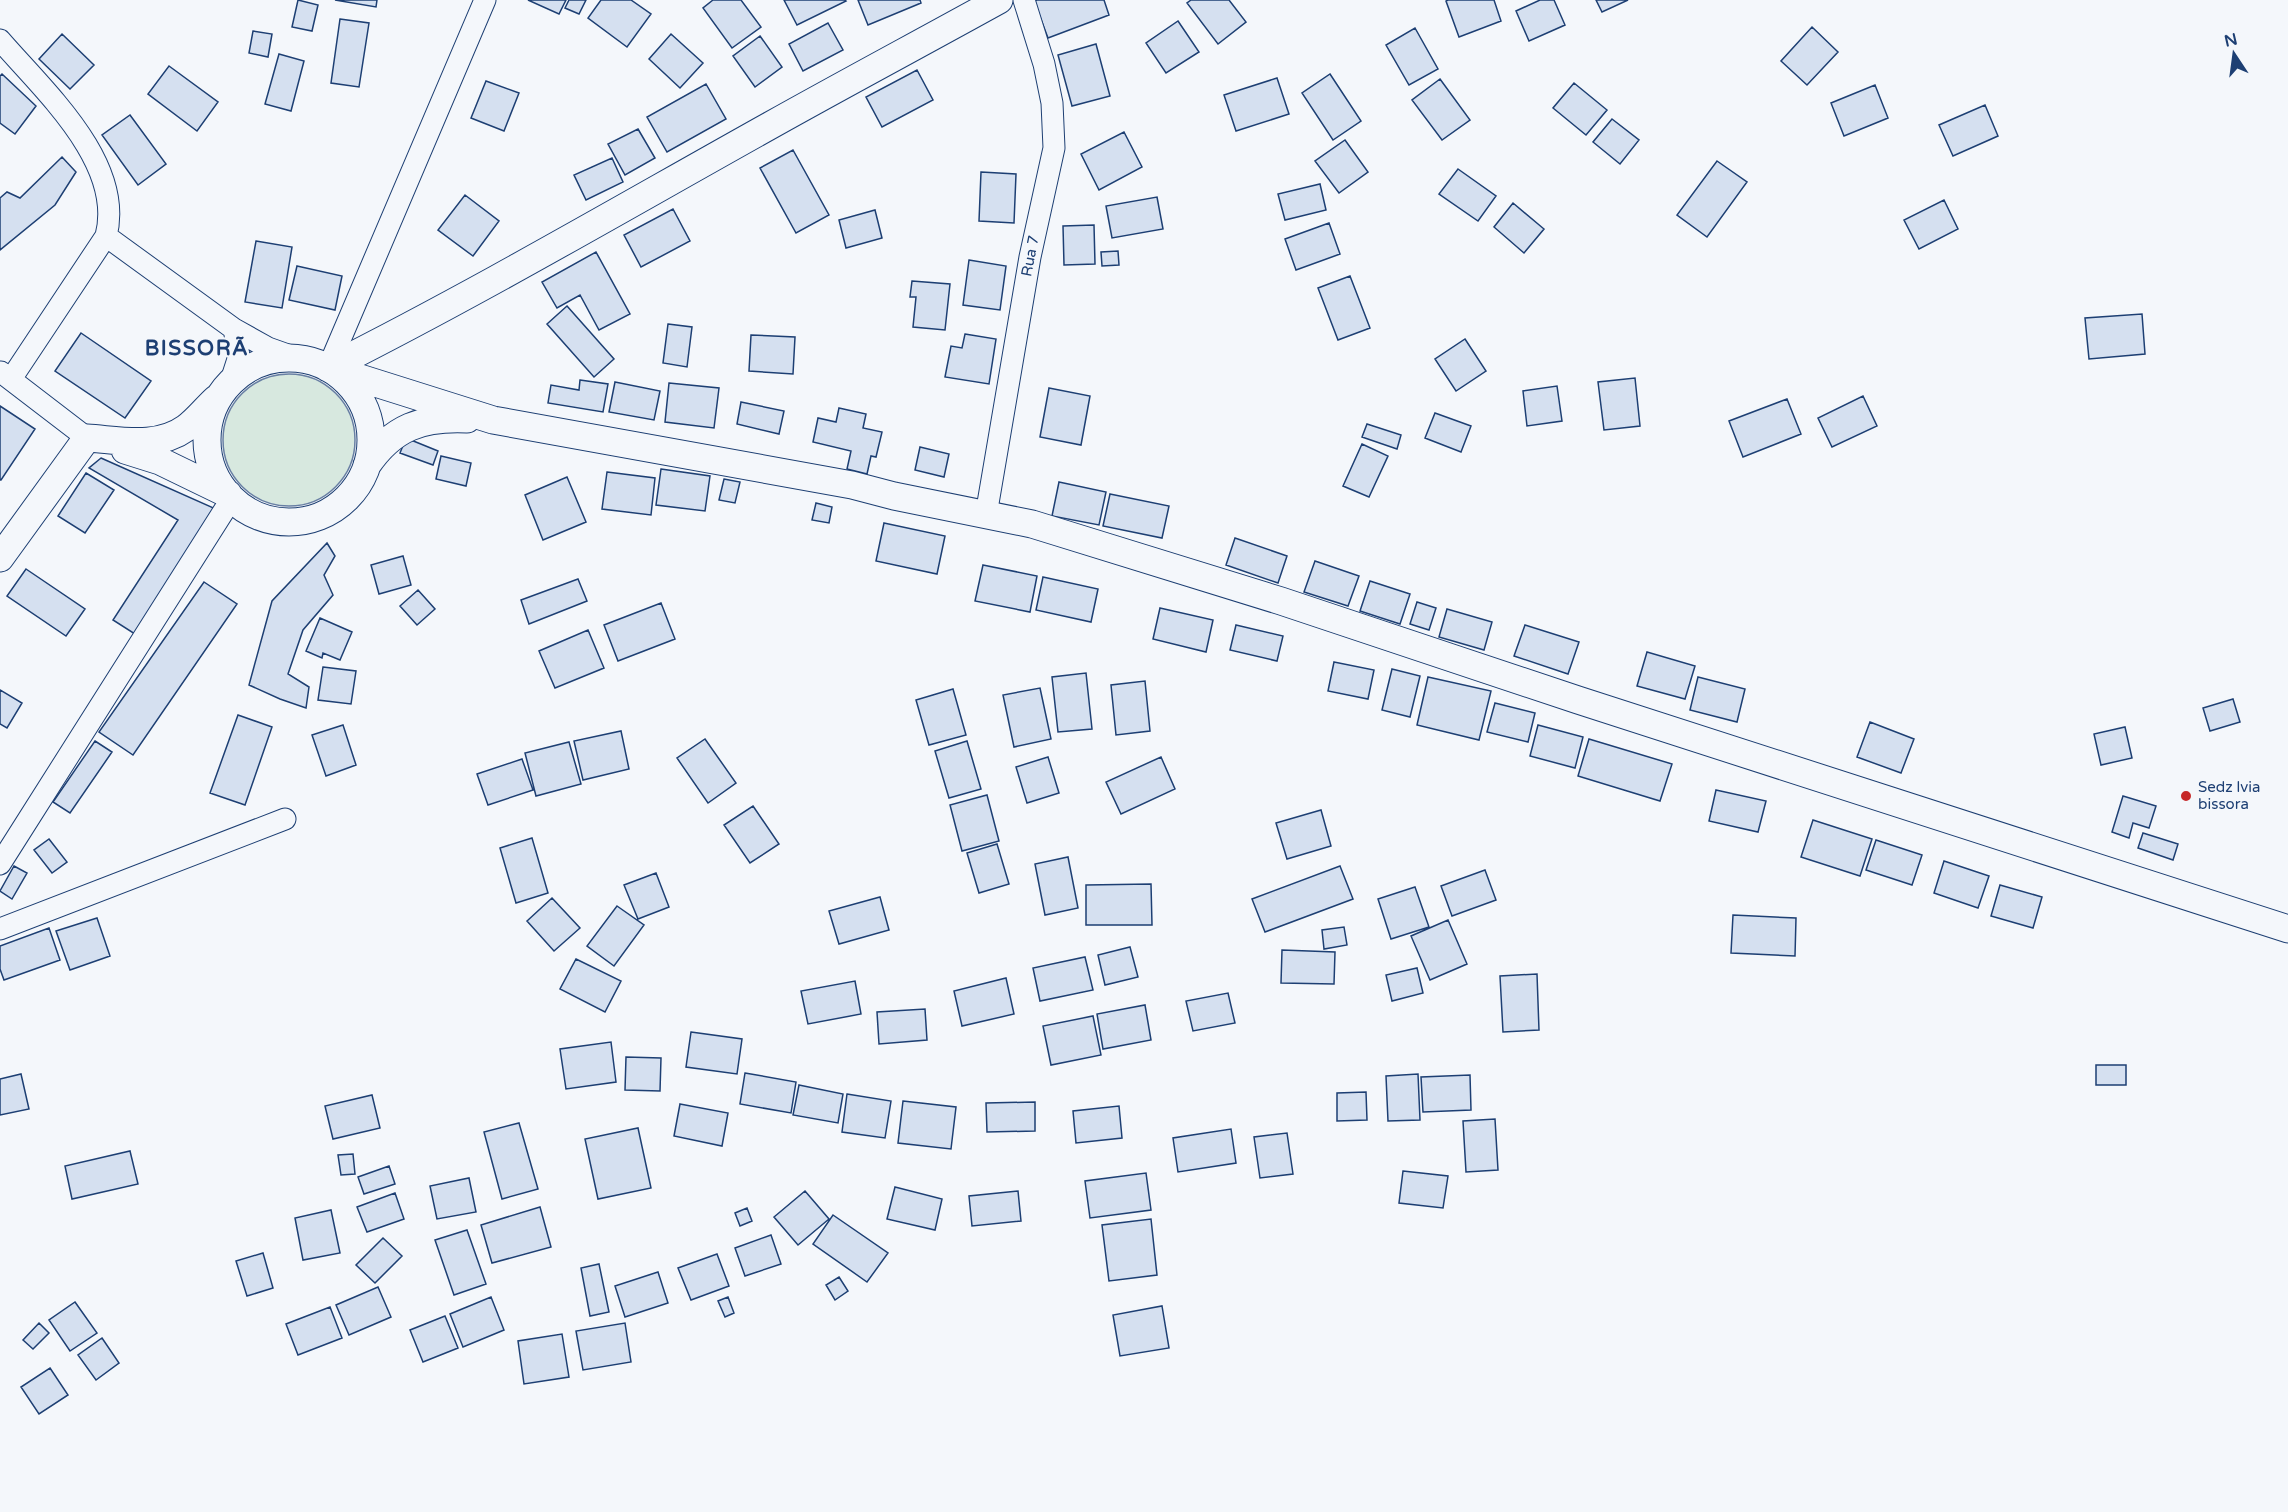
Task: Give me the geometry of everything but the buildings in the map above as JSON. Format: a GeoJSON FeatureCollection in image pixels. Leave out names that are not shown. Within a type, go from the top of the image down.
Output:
{"type":"FeatureCollection","features":[{"type":"Feature","properties":{"kind":"main road"},"geometry":{"type":"LineString","coordinates":[[328,368],[523,266],[770,125],[999,0]]}},
{"type":"Feature","properties":{"kind":"main road"},"geometry":{"type":"LineString","coordinates":[[87,438],[155,442],[172,437],[187,427],[227,388],[253,367],[269,361],[299,359],[493,420],[852,485],[1032,524],[1281,601],[1578,700],[2288,929]]}},
{"type":"Feature","properties":{"kind":"main road"},"geometry":{"type":"LineString","coordinates":[[328,368],[343,378],[358,395],[364,406],[371,434],[367,465]]}},
{"type":"Feature","properties":{"kind":"main road"},"geometry":{"type":"LineString","coordinates":[[227,388],[212,414],[208,431],[208,448],[212,467],[230,496]]}},
{"type":"Feature","properties":{"kind":"main road"},"geometry":{"type":"LineString","coordinates":[[87,438],[160,461],[230,496],[248,510],[269,519],[288,521],[322,515],[340,504],[355,489],[367,465],[387,440],[400,431],[418,423],[454,419],[493,420]]}},
{"type":"Feature","properties":{"kind":"main road"},"geometry":{"type":"LineString","coordinates":[[0,558],[87,438]]}},
{"type":"Feature","properties":{"kind":"street"},"geometry":{"type":"LineString","coordinates":[[328,368],[486,0]]}},
{"type":"Feature","properties":{"kind":"street","name":"Rua 7"},"geometry":{"type":"LineString","coordinates":[[986,515],[1030,257],[1054,148],[1050,93],[1044,64],[1024,0]]}},
{"type":"Feature","properties":{"kind":"street"},"geometry":{"type":"LineString","coordinates":[[0,40],[81,134],[101,172],[109,197],[110,221],[106,236],[6,375],[87,438]]}},
{"type":"Feature","properties":{"kind":"street"},"geometry":{"type":"LineString","coordinates":[[106,236],[234,329],[268,348],[299,359]]}},
{"type":"Feature","properties":{"kind":"street"},"geometry":{"type":"LineString","coordinates":[[227,388],[239,356],[234,329]]}},
{"type":"Feature","properties":{"kind":"street"},"geometry":{"type":"LineString","coordinates":[[0,864],[230,496]]}},
{"type":"Feature","properties":{"kind":"street"},"geometry":{"type":"LineString","coordinates":[[0,929],[285,819]]}},
{"type":"Feature","properties":{"kind":"shaded area"},"geometry":{"type":"Polygon","coordinates":[[[289,374],[314,379],[336,393],[350,415],[355,440],[350,465],[336,487],[314,501],[289,506],[264,501],[242,487],[228,465],[223,440],[228,415],[242,393],[264,379],[289,374]]]}},
{"type":"Feature","properties":{"kind":"place","name":"Sedz lvia bissora"},"geometry":{"type":"Point","coordinates":[2186,796]}},
{"type":"Feature","properties":{"kind":"district","name":"BISSORÃ"},"geometry":{"type":"Point","coordinates":[197,348]}}]}
